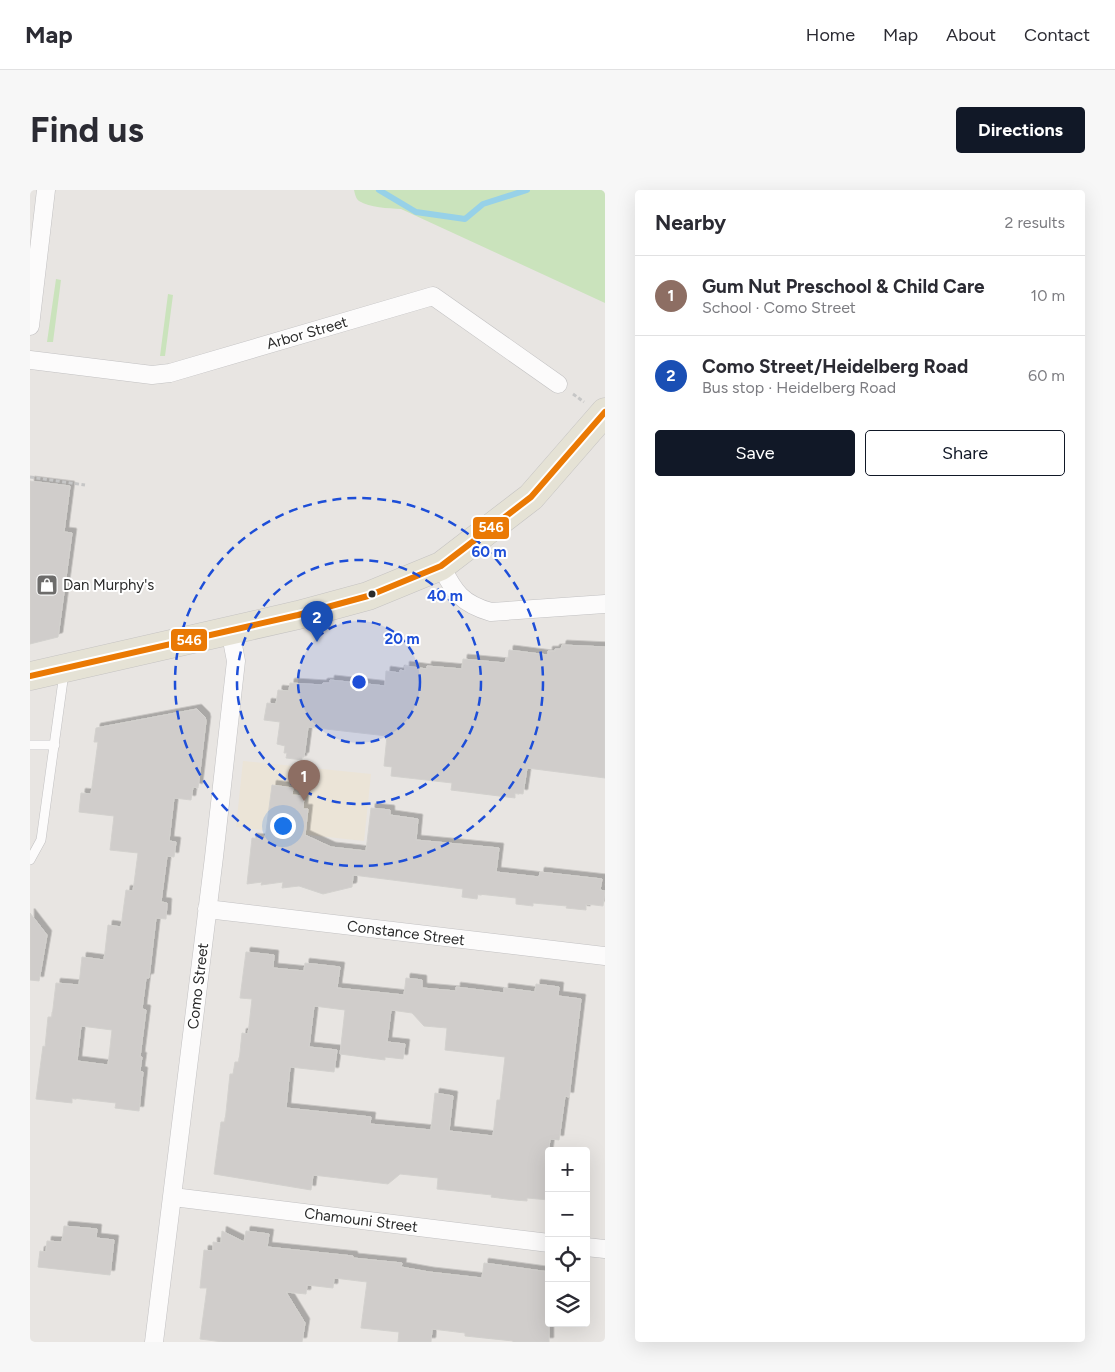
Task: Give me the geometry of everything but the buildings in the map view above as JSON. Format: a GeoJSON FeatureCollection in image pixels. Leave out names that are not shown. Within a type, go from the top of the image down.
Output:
{"type":"FeatureCollection","features":[{"type":"Feature","properties":{"kind":"main road"},"geometry":{"type":"LineString","coordinates":[[30,676],[298,615],[368,596],[441,566],[532,497],[597,408]]}},
{"type":"Feature","properties":{"kind":"street"},"geometry":{"type":"LineString","coordinates":[[30,326],[46,190]]}},
{"type":"Feature","properties":{"kind":"street","name":"Arbor Street"},"geometry":{"type":"LineString","coordinates":[[30,360],[152,375],[170,373],[433,296],[558,384]]}},
{"type":"Feature","properties":{"kind":"street"},"geometry":{"type":"LineString","coordinates":[[441,566],[453,589],[474,607],[491,612],[605,604]]}},
{"type":"Feature","properties":{"kind":"street","name":"Como Street"},"geometry":{"type":"LineString","coordinates":[[154,1342],[236,661],[230,630]]}},
{"type":"Feature","properties":{"kind":"street","name":"Constance Street"},"geometry":{"type":"LineString","coordinates":[[207,909],[605,956]]}},
{"type":"Feature","properties":{"kind":"street","name":"Chamouni Street"},"geometry":{"type":"LineString","coordinates":[[172,1198],[545,1243]]}},
{"type":"Feature","properties":{"kind":"street"},"geometry":{"type":"LineString","coordinates":[[590,1247],[605,1249]]}},
{"type":"Feature","properties":{"kind":"lane"},"geometry":{"type":"LineString","coordinates":[[30,860],[41,840],[65,668]]}},
{"type":"Feature","properties":{"kind":"lane"},"geometry":{"type":"LineString","coordinates":[[30,745],[55,745]]}},
{"type":"Feature","properties":{"kind":"path"},"geometry":{"type":"LineString","coordinates":[[558,384],[581,400],[597,408]]}},
{"type":"Feature","properties":{"kind":"path"},"geometry":{"type":"LineString","coordinates":[[30,477],[85,485]]}},
{"type":"Feature","properties":{"kind":"shaded area"},"geometry":{"type":"Polygon","coordinates":[[[243,761],[371,774],[364,841],[236,827],[243,761]]]}},
{"type":"Feature","properties":{"kind":"green space"},"geometry":{"type":"Polygon","coordinates":[[[354,190],[605,190],[605,303],[401,209],[363,203],[357,199],[354,190]]]}},
{"type":"Feature","properties":{"kind":"green space"},"geometry":{"type":"Polygon","coordinates":[[[56,279],[61,280],[53,342],[47,342],[56,279]]]}},
{"type":"Feature","properties":{"kind":"green space"},"geometry":{"type":"Polygon","coordinates":[[[168,294],[173,295],[165,356],[160,356],[168,294]]]}},
{"type":"Feature","properties":{"kind":"waterway"},"geometry":{"type":"LineString","coordinates":[[379,190],[416,212],[465,219],[483,204],[527,190]]}},
{"type":"Feature","properties":{"kind":"transit line","name":"546"},"geometry":{"type":"LineString","coordinates":[[30,676],[298,615],[368,596],[441,566],[531,497],[605,412]]}},
{"type":"Feature","properties":{"kind":"place","name":"Dan Murphy's"},"geometry":{"type":"Point","coordinates":[47,585]}},
{"type":"Feature","properties":{"kind":"place","name":"Como Street/Heidelberg Road"},"geometry":{"type":"Point","coordinates":[317,642]}},
{"type":"Feature","properties":{"kind":"place","name":"Gum Nut Preschool & Child Care"},"geometry":{"type":"Point","coordinates":[304,801]}}]}
